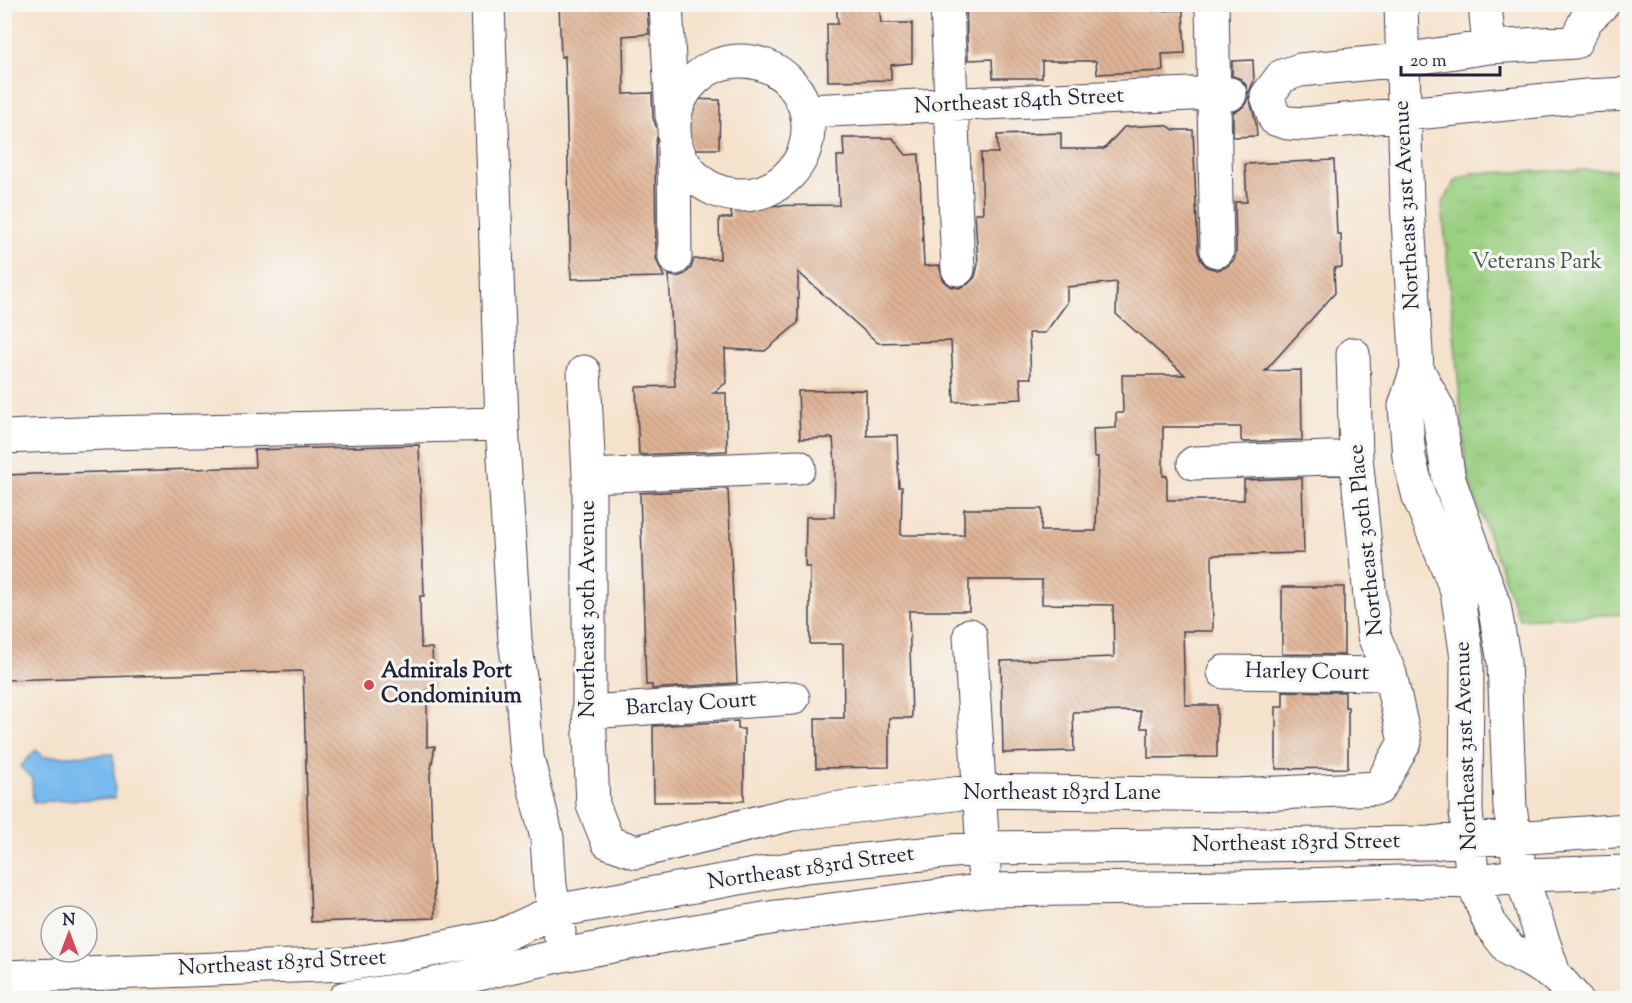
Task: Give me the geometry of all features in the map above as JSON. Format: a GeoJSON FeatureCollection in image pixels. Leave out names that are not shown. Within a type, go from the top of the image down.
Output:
{"type":"FeatureCollection","features":[{"type":"Feature","properties":{"kind":"street"},"geometry":{"type":"LineString","coordinates":[[489,4],[501,424],[515,640],[527,757],[547,838],[550,886],[563,955]]}},
{"type":"Feature","properties":{"kind":"street"},"geometry":{"type":"LineString","coordinates":[[666,4],[673,131],[675,258]]}},
{"type":"Feature","properties":{"kind":"street"},"geometry":{"type":"LineString","coordinates":[[947,4],[958,269]]}},
{"type":"Feature","properties":{"kind":"street"},"geometry":{"type":"LineString","coordinates":[[1212,4],[1242,95],[1217,251]]}},
{"type":"Feature","properties":{"kind":"street","name":"Northeast 31st Avenue"},"geometry":{"type":"LineString","coordinates":[[1401,4],[1407,203],[1417,369],[1405,406],[1409,457],[1419,497],[1457,591],[1467,658],[1467,839],[1473,882],[1491,926],[1510,950],[1554,974]]}},
{"type":"Feature","properties":{"kind":"street"},"geometry":{"type":"LineString","coordinates":[[1485,4],[1489,47]]}},
{"type":"Feature","properties":{"kind":"street"},"geometry":{"type":"LineString","coordinates":[[1242,95],[1300,70],[1402,60],[1489,47],[1575,42],[1586,20],[1603,4]]}},
{"type":"Feature","properties":{"kind":"street"},"geometry":{"type":"LineString","coordinates":[[746,60],[766,65],[784,76],[798,92],[807,111],[809,129],[806,147],[799,163],[788,177],[773,188],[756,194],[738,196],[720,193],[704,185],[690,173],[680,159],[673,131],[678,101],[689,84],[705,70],[725,63],[746,60]]}},
{"type":"Feature","properties":{"kind":"street"},"geometry":{"type":"LineString","coordinates":[[1242,95],[1275,119],[1288,123],[1305,124],[1587,96],[1628,94]]}},
{"type":"Feature","properties":{"kind":"street","name":"Northeast 184th Street"},"geometry":{"type":"LineString","coordinates":[[807,111],[1242,95]]}},
{"type":"Feature","properties":{"kind":"street","name":"Northeast 30th Place"},"geometry":{"type":"LineString","coordinates":[[1353,354],[1356,457],[1374,636],[1390,674],[1405,742],[1378,788]]}},
{"type":"Feature","properties":{"kind":"street","name":"Northeast 31st Avenue"},"geometry":{"type":"LineString","coordinates":[[1417,369],[1438,409],[1449,480],[1494,605],[1504,663],[1514,838],[1521,875],[1554,974]]}},
{"type":"Feature","properties":{"kind":"street","name":"Northeast 30th Avenue"},"geometry":{"type":"LineString","coordinates":[[584,372],[589,476],[589,712],[593,805],[608,842]]}},
{"type":"Feature","properties":{"kind":"street"},"geometry":{"type":"LineString","coordinates":[[4,437],[501,424]]}},
{"type":"Feature","properties":{"kind":"street"},"geometry":{"type":"LineString","coordinates":[[1194,463],[1356,457]]}},
{"type":"Feature","properties":{"kind":"street"},"geometry":{"type":"LineString","coordinates":[[589,476],[799,466]]}},
{"type":"Feature","properties":{"kind":"street"},"geometry":{"type":"LineString","coordinates":[[970,635],[985,890]]}},
{"type":"Feature","properties":{"kind":"street","name":"Harley Court"},"geometry":{"type":"LineString","coordinates":[[1224,672],[1390,674]]}},
{"type":"Feature","properties":{"kind":"street","name":"Barclay Court"},"geometry":{"type":"LineString","coordinates":[[589,712],[793,698]]}},
{"type":"Feature","properties":{"kind":"street","name":"Northeast 183rd Lane"},"geometry":{"type":"LineString","coordinates":[[608,842],[636,852],[792,814],[978,791],[1236,795],[1378,788]]}},
{"type":"Feature","properties":{"kind":"street","name":"Northeast 183rd Street"},"geometry":{"type":"LineString","coordinates":[[4,976],[347,964],[501,936],[555,911],[805,866],[982,848],[1430,843],[1628,830]]}},
{"type":"Feature","properties":{"kind":"street","name":"Northeast 183rd Street"},"geometry":{"type":"LineString","coordinates":[[345,999],[421,987],[563,955],[776,917],[985,890],[1473,882],[1521,875],[1628,872]]}},
{"type":"Feature","properties":{"kind":"street"},"geometry":{"type":"LineString","coordinates":[[1554,974],[1575,999]]}},
{"type":"Feature","properties":{"kind":"green space","name":"Veterans Park"},"geometry":{"type":"Polygon","coordinates":[[[1627,169],[1627,614],[1519,619],[1467,476],[1442,204],[1456,180],[1473,173],[1627,169]]]}},
{"type":"Feature","properties":{"kind":"water"},"geometry":{"type":"Polygon","coordinates":[[[36,750],[43,757],[113,754],[115,798],[33,802],[32,778],[20,767],[36,750]]]}},
{"type":"Feature","properties":{"kind":"building"},"geometry":{"type":"Polygon","coordinates":[[[559,4],[647,6],[649,34],[623,36],[624,94],[652,93],[653,118],[656,126],[662,132],[657,137],[655,146],[656,258],[664,277],[571,279],[565,56],[561,57],[559,4]]]}},
{"type":"Feature","properties":{"kind":"building"},"geometry":{"type":"Polygon","coordinates":[[[836,4],[879,4],[881,23],[912,23],[912,63],[891,65],[891,80],[828,81],[827,24],[838,24],[836,4]]]}},
{"type":"Feature","properties":{"kind":"building"},"geometry":{"type":"Polygon","coordinates":[[[966,4],[1152,4],[1152,11],[1183,10],[1185,53],[1162,54],[1163,71],[1097,74],[1096,61],[1042,61],[1042,78],[993,78],[992,59],[968,60],[966,4]]]}},
{"type":"Feature","properties":{"kind":"building"},"geometry":{"type":"Polygon","coordinates":[[[1253,60],[1254,81],[1248,94],[1246,85],[1241,79],[1232,76],[1232,61],[1253,60]]]}},
{"type":"Feature","properties":{"kind":"building"},"geometry":{"type":"Polygon","coordinates":[[[1249,96],[1257,136],[1233,137],[1233,112],[1245,105],[1249,96]]]}},
{"type":"Feature","properties":{"kind":"building"},"geometry":{"type":"Polygon","coordinates":[[[690,99],[720,100],[719,149],[693,149],[690,137],[684,130],[691,116],[690,99]]]}},
{"type":"Feature","properties":{"kind":"building"},"geometry":{"type":"Polygon","coordinates":[[[1162,125],[1174,130],[1193,130],[1198,251],[1207,267],[1217,270],[1226,267],[1234,260],[1236,251],[1235,202],[1247,202],[1245,164],[1334,160],[1337,234],[1341,234],[1342,267],[1334,268],[1335,293],[1265,371],[1301,370],[1302,440],[1243,442],[1241,427],[1163,427],[1163,476],[1167,476],[1167,500],[1244,500],[1244,480],[1302,478],[1304,553],[1212,555],[1213,631],[1183,631],[1185,705],[1217,705],[1217,757],[1148,758],[1148,728],[1141,728],[1140,711],[1073,712],[1074,751],[1003,753],[1001,661],[1114,657],[1113,605],[1042,604],[1042,580],[969,580],[969,611],[909,611],[912,718],[889,718],[889,767],[816,768],[815,718],[844,718],[843,644],[810,644],[810,567],[805,567],[806,517],[834,517],[835,465],[833,438],[800,439],[798,391],[866,390],[867,436],[897,435],[899,487],[902,487],[901,535],[964,535],[964,509],[1042,509],[1041,531],[1096,531],[1098,457],[1094,457],[1093,429],[1116,428],[1116,413],[1123,413],[1122,375],[1185,375],[1116,314],[1117,282],[1067,287],[1067,303],[1045,333],[1029,333],[1031,378],[1020,378],[1022,399],[954,402],[951,341],[878,343],[798,272],[798,323],[765,351],[725,349],[726,383],[713,393],[726,393],[727,451],[639,455],[636,387],[675,386],[669,275],[676,277],[685,274],[691,268],[694,259],[720,259],[719,218],[732,218],[730,206],[839,205],[837,156],[844,156],[843,138],[893,138],[906,155],[919,154],[924,266],[939,265],[943,279],[950,286],[959,288],[968,284],[975,277],[978,264],[975,213],[983,213],[981,153],[998,153],[997,135],[1061,133],[1061,149],[1104,149],[1124,127],[1162,125]]]}},
{"type":"Feature","properties":{"kind":"building","name":"Admirals Port Condominium"},"geometry":{"type":"Polygon","coordinates":[[[419,445],[424,596],[420,596],[421,648],[432,648],[434,690],[427,690],[427,747],[435,746],[430,775],[435,918],[311,922],[303,671],[4,680],[4,475],[255,467],[254,450],[419,445]]]}},
{"type":"Feature","properties":{"kind":"building"},"geometry":{"type":"Polygon","coordinates":[[[728,489],[737,683],[652,689],[652,685],[646,685],[640,493],[728,489]]]}},
{"type":"Feature","properties":{"kind":"building"},"geometry":{"type":"Polygon","coordinates":[[[1282,587],[1344,587],[1344,655],[1282,654],[1282,587]]]}},
{"type":"Feature","properties":{"kind":"building"},"geometry":{"type":"Polygon","coordinates":[[[1283,691],[1345,692],[1345,707],[1348,707],[1348,768],[1276,769],[1276,707],[1283,707],[1283,691]]]}},
{"type":"Feature","properties":{"kind":"building"},"geometry":{"type":"Polygon","coordinates":[[[738,721],[738,729],[744,729],[744,801],[654,802],[653,726],[738,721]]]}},
{"type":"Feature","properties":{"kind":"place","name":"Admirals Port Condominium"},"geometry":{"type":"Point","coordinates":[369,685]}}]}
